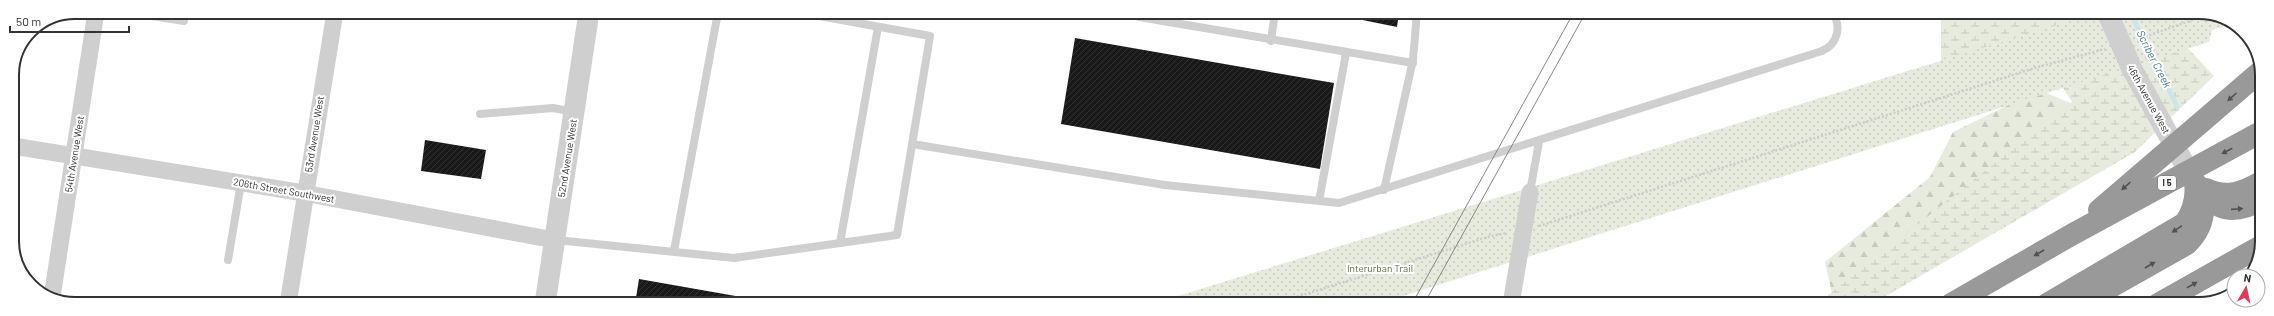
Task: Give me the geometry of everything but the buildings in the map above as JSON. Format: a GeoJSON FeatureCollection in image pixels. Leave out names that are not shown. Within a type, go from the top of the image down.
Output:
{"type":"FeatureCollection","features":[{"type":"Feature","properties":{"kind":"highway"},"geometry":{"type":"LineString","coordinates":[[2072,234],[2155,160],[2255,76]]}},
{"type":"Feature","properties":{"kind":"highway","name":"I 5"},"geometry":{"type":"LineString","coordinates":[[1963,297],[2072,234],[2255,135]]}},
{"type":"Feature","properties":{"kind":"highway"},"geometry":{"type":"LineString","coordinates":[[2195,182],[2210,191],[2226,195],[2243,192],[2255,185]]}},
{"type":"Feature","properties":{"kind":"highway"},"geometry":{"type":"LineString","coordinates":[[2195,182],[2205,197],[2225,209],[2242,209],[2255,203]]}},
{"type":"Feature","properties":{"kind":"highway"},"geometry":{"type":"LineString","coordinates":[[2063,297],[2187,244],[2193,238],[2203,214],[2202,198],[2195,182]]}},
{"type":"Feature","properties":{"kind":"highway"},"geometry":{"type":"LineString","coordinates":[[2171,297],[2255,250]]}},
{"type":"Feature","properties":{"kind":"highway"},"geometry":{"type":"LineString","coordinates":[[2089,297],[2112,276]]}},
{"type":"Feature","properties":{"kind":"street","name":"54th Avenue West"},"geometry":{"type":"LineString","coordinates":[[53,293],[95,19]]}},
{"type":"Feature","properties":{"kind":"street","name":"53rd Avenue West"},"geometry":{"type":"LineString","coordinates":[[289,297],[304,193],[334,19]]}},
{"type":"Feature","properties":{"kind":"street","name":"52nd Avenue West"},"geometry":{"type":"LineString","coordinates":[[546,297],[588,19]]}},
{"type":"Feature","properties":{"kind":"street","name":"46th Avenue West"},"geometry":{"type":"LineString","coordinates":[[2110,19],[2132,69],[2195,182]]}},
{"type":"Feature","properties":{"kind":"street","name":"206th Street Southwest"},"geometry":{"type":"LineString","coordinates":[[19,147],[304,193],[554,240]]}},
{"type":"Feature","properties":{"kind":"street"},"geometry":{"type":"LineString","coordinates":[[1512,297],[1530,192]]}},
{"type":"Feature","properties":{"kind":"lane"},"geometry":{"type":"LineString","coordinates":[[171,19],[184,21]]}},
{"type":"Feature","properties":{"kind":"lane"},"geometry":{"type":"LineString","coordinates":[[674,251],[717,19]]}},
{"type":"Feature","properties":{"kind":"lane"},"geometry":{"type":"LineString","coordinates":[[554,240],[734,258],[897,235],[930,36],[835,19]]}},
{"type":"Feature","properties":{"kind":"lane"},"geometry":{"type":"LineString","coordinates":[[1150,19],[1271,41],[1413,63]]}},
{"type":"Feature","properties":{"kind":"lane"},"geometry":{"type":"LineString","coordinates":[[1271,41],[1274,19]]}},
{"type":"Feature","properties":{"kind":"lane"},"geometry":{"type":"LineString","coordinates":[[1384,190],[1413,63],[1416,19]]}},
{"type":"Feature","properties":{"kind":"lane"},"geometry":{"type":"LineString","coordinates":[[912,144],[1165,185],[1339,203],[1539,142],[1826,49],[1835,41],[1838,30],[1836,19]]}},
{"type":"Feature","properties":{"kind":"lane"},"geometry":{"type":"LineString","coordinates":[[840,243],[878,27]]}},
{"type":"Feature","properties":{"kind":"lane"},"geometry":{"type":"LineString","coordinates":[[1319,201],[1346,53]]}},
{"type":"Feature","properties":{"kind":"lane"},"geometry":{"type":"LineString","coordinates":[[480,114],[553,108],[574,112]]}},
{"type":"Feature","properties":{"kind":"lane"},"geometry":{"type":"LineString","coordinates":[[1530,192],[1539,142]]}},
{"type":"Feature","properties":{"kind":"lane"},"geometry":{"type":"LineString","coordinates":[[228,260],[241,183]]}},
{"type":"Feature","properties":{"kind":"path"},"geometry":{"type":"LineString","coordinates":[[2153,34],[2196,19]]}},
{"type":"Feature","properties":{"kind":"path"},"geometry":{"type":"LineString","coordinates":[[1296,297],[1491,236],[1559,222],[2038,67],[2112,47]]}},
{"type":"Feature","properties":{"kind":"green space"},"geometry":{"type":"Polygon","coordinates":[[[1941,19],[2161,19],[2214,76],[2135,152],[1884,297],[1826,297],[2072,102],[2033,40],[1941,65],[1941,19]]]}},
{"type":"Feature","properties":{"kind":"green space","name":"Interurban Trail"},"geometry":{"type":"Polygon","coordinates":[[[2076,19],[2207,19],[2226,26],[2212,30],[2209,42],[1400,297],[1175,297],[2076,19]]]}},
{"type":"Feature","properties":{"kind":"green space"},"geometry":{"type":"Polygon","coordinates":[[[2039,90],[2097,114],[1833,297],[1825,262],[1930,177],[1953,132],[2039,90]]]}},
{"type":"Feature","properties":{"kind":"waterway","name":"Scriber Creek"},"geometry":{"type":"LineString","coordinates":[[2134,19],[2177,106]]}},
{"type":"Feature","properties":{"kind":"tram line"},"geometry":{"type":"LineString","coordinates":[[1416,297],[1570,19]]}},
{"type":"Feature","properties":{"kind":"tram line"},"geometry":{"type":"LineString","coordinates":[[1428,297],[1582,19]]}}]}
